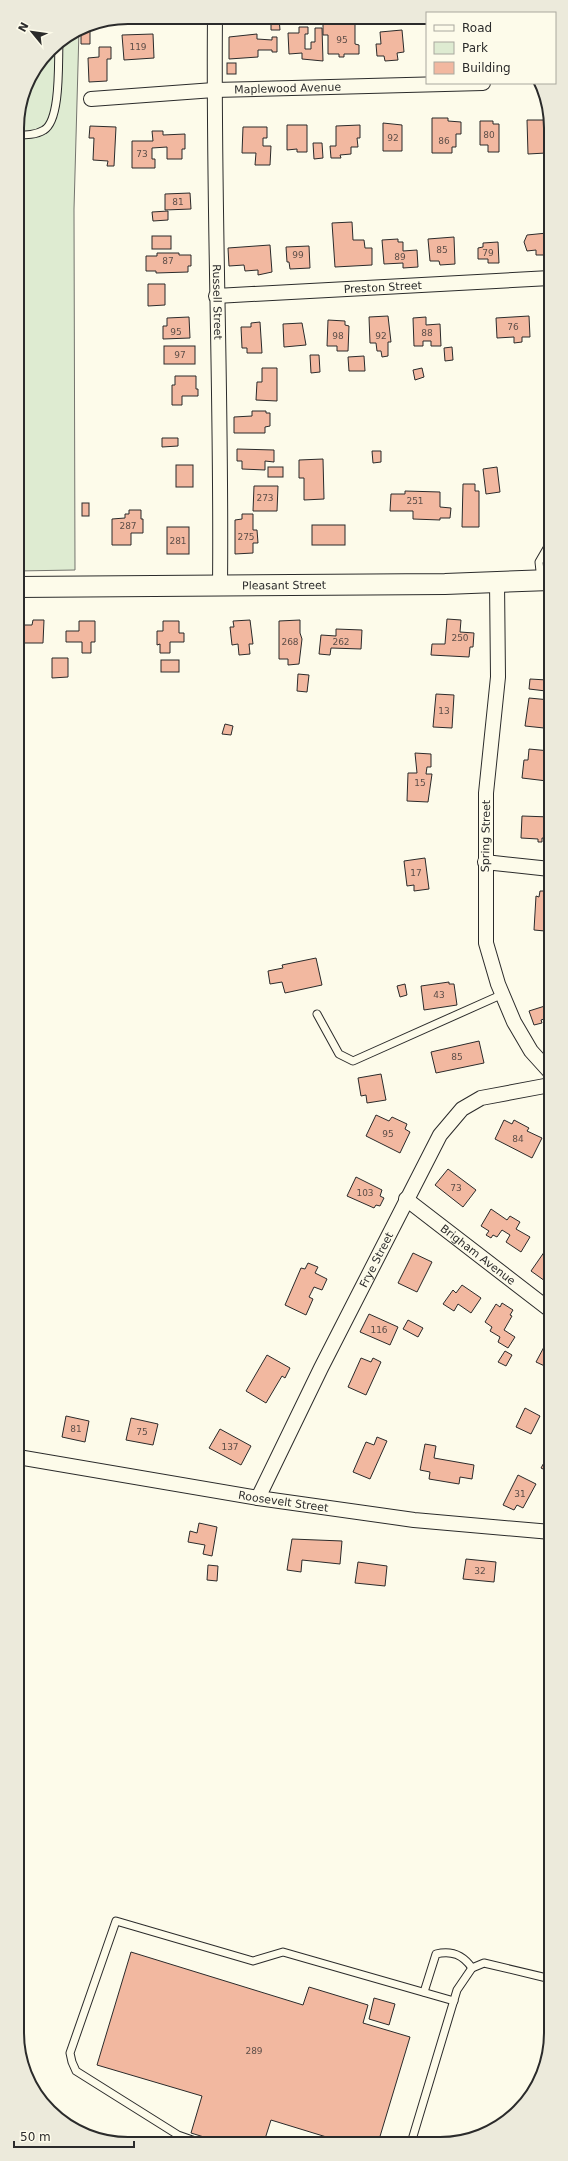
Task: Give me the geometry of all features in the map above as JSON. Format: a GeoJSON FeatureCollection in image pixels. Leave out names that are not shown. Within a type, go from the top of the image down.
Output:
{"type":"FeatureCollection","features":[{"type":"Feature","properties":{"kind":"street","name":"Russell Street"},"geometry":{"type":"LineString","coordinates":[[215,24],[216,296],[221,479],[220,586]]}},
{"type":"Feature","properties":{"kind":"street","name":"Maplewood Avenue"},"geometry":{"type":"LineString","coordinates":[[92,99],[214,90],[445,84]]}},
{"type":"Feature","properties":{"kind":"street","name":"Preston Street"},"geometry":{"type":"LineString","coordinates":[[216,296],[544,278]]}},
{"type":"Feature","properties":{"kind":"street","name":"Pleasant Street"},"geometry":{"type":"LineString","coordinates":[[24,587],[220,586],[544,581]]}},
{"type":"Feature","properties":{"kind":"street","name":"Spring Street"},"geometry":{"type":"LineString","coordinates":[[497,582],[498,677],[486,794],[486,943],[514,1022],[531,1051],[544,1065]]}},
{"type":"Feature","properties":{"kind":"street"},"geometry":{"type":"LineString","coordinates":[[485,862],[544,868]]}},
{"type":"Feature","properties":{"kind":"street","name":"Frye Street"},"geometry":{"type":"LineString","coordinates":[[258,1498],[406,1199],[440,1135],[462,1109],[481,1098],[544,1086]]}},
{"type":"Feature","properties":{"kind":"street","name":"Brigham Avenue"},"geometry":{"type":"LineString","coordinates":[[406,1199],[544,1305]]}},
{"type":"Feature","properties":{"kind":"street","name":"Roosevelt Street"},"geometry":{"type":"LineString","coordinates":[[24,1458],[258,1498],[414,1520],[544,1531]]}},
{"type":"Feature","properties":{"kind":"lane"},"geometry":{"type":"LineString","coordinates":[[24,135],[30,135],[45,129],[53,120],[56,108],[59,50]]}},
{"type":"Feature","properties":{"kind":"lane"},"geometry":{"type":"LineString","coordinates":[[544,553],[539,562],[544,576]]}},
{"type":"Feature","properties":{"kind":"lane"},"geometry":{"type":"LineString","coordinates":[[317,1014],[339,1054],[353,1061],[503,994]]}},
{"type":"Feature","properties":{"kind":"lane"},"geometry":{"type":"LineString","coordinates":[[184,2137],[178,2135],[76,2071],[72,2062],[70,2053],[116,1921],[252,1961],[283,1952],[454,2001]]}},
{"type":"Feature","properties":{"kind":"lane"},"geometry":{"type":"LineString","coordinates":[[424,1992],[436,1954],[453,1953],[461,1956],[472,1968]]}},
{"type":"Feature","properties":{"kind":"lane"},"geometry":{"type":"LineString","coordinates":[[413,2137],[457,1990],[472,1968],[484,1963],[544,1977]]}},
{"type":"Feature","properties":{"kind":"green space"},"geometry":{"type":"Polygon","coordinates":[[[79,37],[74,209],[75,570],[24,571],[24,121],[32,88],[45,65],[54,54],[79,37]]]}},
{"type":"Feature","properties":{"kind":"building"},"geometry":{"type":"Polygon","coordinates":[[[271,24],[280,24],[280,30],[271,30],[271,24]]]}},
{"type":"Feature","properties":{"kind":"building"},"geometry":{"type":"Polygon","coordinates":[[[323,24],[355,24],[355,44],[359,45],[359,54],[344,54],[344,57],[339,57],[339,54],[328,54],[328,35],[323,35],[323,24]]]}},
{"type":"Feature","properties":{"kind":"building"},"geometry":{"type":"Polygon","coordinates":[[[299,27],[308,27],[308,34],[305,34],[305,49],[311,49],[311,42],[315,42],[315,28],[322,28],[323,61],[302,59],[302,53],[289,54],[288,33],[299,33],[299,27]]]}},
{"type":"Feature","properties":{"kind":"building"},"geometry":{"type":"Polygon","coordinates":[[[402,30],[404,52],[397,53],[398,60],[385,61],[384,56],[377,56],[376,44],[381,44],[380,32],[402,30]]]}},
{"type":"Feature","properties":{"kind":"building"},"geometry":{"type":"Polygon","coordinates":[[[90,31],[90,44],[81,44],[81,36],[90,31]]]}},
{"type":"Feature","properties":{"kind":"building"},"geometry":{"type":"Polygon","coordinates":[[[153,34],[154,58],[124,60],[122,35],[153,34]]]}},
{"type":"Feature","properties":{"kind":"building"},"geometry":{"type":"Polygon","coordinates":[[[257,34],[257,39],[272,40],[272,37],[277,37],[277,52],[272,52],[272,50],[258,50],[258,57],[229,59],[229,37],[257,34]]]}},
{"type":"Feature","properties":{"kind":"building"},"geometry":{"type":"Polygon","coordinates":[[[99,47],[111,47],[111,59],[107,59],[107,81],[89,82],[88,58],[99,57],[99,47]]]}},
{"type":"Feature","properties":{"kind":"building"},"geometry":{"type":"Polygon","coordinates":[[[227,63],[236,63],[236,74],[227,74],[227,63]]]}},
{"type":"Feature","properties":{"kind":"building"},"geometry":{"type":"Polygon","coordinates":[[[432,118],[448,118],[448,121],[461,122],[461,134],[456,134],[456,147],[452,147],[452,153],[432,153],[432,118]]]}},
{"type":"Feature","properties":{"kind":"building"},"geometry":{"type":"Polygon","coordinates":[[[527,120],[543,120],[544,153],[528,154],[527,120]]]}},
{"type":"Feature","properties":{"kind":"building"},"geometry":{"type":"Polygon","coordinates":[[[480,121],[493,121],[493,124],[499,124],[499,152],[488,152],[488,145],[480,145],[480,121]]]}},
{"type":"Feature","properties":{"kind":"building"},"geometry":{"type":"Polygon","coordinates":[[[383,123],[402,125],[402,151],[383,151],[383,123]]]}},
{"type":"Feature","properties":{"kind":"building"},"geometry":{"type":"Polygon","coordinates":[[[287,125],[307,125],[307,152],[297,152],[297,149],[287,150],[287,125]]]}},
{"type":"Feature","properties":{"kind":"building"},"geometry":{"type":"Polygon","coordinates":[[[360,125],[360,138],[357,138],[358,147],[351,147],[351,154],[340,155],[341,158],[331,158],[330,146],[336,146],[336,126],[360,125]]]}},
{"type":"Feature","properties":{"kind":"building"},"geometry":{"type":"Polygon","coordinates":[[[90,126],[116,127],[114,166],[107,166],[108,161],[93,160],[94,138],[89,138],[90,126]]]}},
{"type":"Feature","properties":{"kind":"building"},"geometry":{"type":"Polygon","coordinates":[[[243,127],[267,127],[267,138],[263,138],[263,146],[271,146],[270,165],[255,165],[256,153],[242,153],[243,127]]]}},
{"type":"Feature","properties":{"kind":"building"},"geometry":{"type":"Polygon","coordinates":[[[152,131],[163,131],[163,135],[185,134],[185,149],[182,149],[182,159],[167,159],[167,147],[152,148],[152,159],[155,159],[155,168],[132,168],[132,141],[153,141],[152,131]]]}},
{"type":"Feature","properties":{"kind":"building"},"geometry":{"type":"Polygon","coordinates":[[[313,143],[322,143],[323,158],[314,159],[313,143]]]}},
{"type":"Feature","properties":{"kind":"building"},"geometry":{"type":"Polygon","coordinates":[[[190,193],[191,209],[165,210],[165,194],[190,193]]]}},
{"type":"Feature","properties":{"kind":"building"},"geometry":{"type":"Polygon","coordinates":[[[168,211],[168,220],[153,221],[152,212],[168,211]]]}},
{"type":"Feature","properties":{"kind":"building"},"geometry":{"type":"Polygon","coordinates":[[[352,222],[353,240],[364,240],[365,248],[372,248],[372,265],[335,267],[332,223],[352,222]]]}},
{"type":"Feature","properties":{"kind":"building"},"geometry":{"type":"Polygon","coordinates":[[[544,233],[544,255],[536,255],[536,250],[527,251],[524,242],[527,235],[544,233]]]}},
{"type":"Feature","properties":{"kind":"building"},"geometry":{"type":"Polygon","coordinates":[[[152,236],[171,236],[171,249],[152,249],[152,236]]]}},
{"type":"Feature","properties":{"kind":"building"},"geometry":{"type":"Polygon","coordinates":[[[454,237],[455,264],[440,265],[439,261],[430,261],[428,239],[454,237]]]}},
{"type":"Feature","properties":{"kind":"building"},"geometry":{"type":"Polygon","coordinates":[[[398,239],[398,242],[403,242],[403,251],[417,250],[418,267],[403,268],[403,263],[384,264],[382,240],[398,239]]]}},
{"type":"Feature","properties":{"kind":"building"},"geometry":{"type":"Polygon","coordinates":[[[498,242],[499,263],[488,263],[488,259],[478,259],[478,248],[483,247],[483,243],[498,242]]]}},
{"type":"Feature","properties":{"kind":"building"},"geometry":{"type":"Polygon","coordinates":[[[270,245],[272,272],[258,275],[258,270],[245,271],[244,265],[229,266],[228,248],[270,245]]]}},
{"type":"Feature","properties":{"kind":"building"},"geometry":{"type":"Polygon","coordinates":[[[309,246],[310,268],[290,269],[289,262],[287,262],[286,247],[309,246]]]}},
{"type":"Feature","properties":{"kind":"building"},"geometry":{"type":"Polygon","coordinates":[[[157,253],[179,253],[179,255],[191,255],[191,266],[188,266],[188,272],[156,273],[156,271],[146,271],[146,256],[157,256],[157,253]]]}},
{"type":"Feature","properties":{"kind":"building"},"geometry":{"type":"Polygon","coordinates":[[[148,284],[165,284],[165,305],[148,306],[148,284]]]}},
{"type":"Feature","properties":{"kind":"building"},"geometry":{"type":"Polygon","coordinates":[[[388,316],[391,342],[388,342],[388,356],[382,357],[381,351],[377,351],[376,343],[370,343],[369,317],[388,316]]]}},
{"type":"Feature","properties":{"kind":"building"},"geometry":{"type":"Polygon","coordinates":[[[529,316],[530,337],[522,337],[522,342],[514,343],[514,337],[497,338],[496,318],[529,316]]]}},
{"type":"Feature","properties":{"kind":"building"},"geometry":{"type":"Polygon","coordinates":[[[189,317],[190,338],[163,339],[163,326],[167,326],[167,318],[189,317]]]}},
{"type":"Feature","properties":{"kind":"building"},"geometry":{"type":"Polygon","coordinates":[[[426,317],[426,325],[440,324],[441,346],[431,346],[431,341],[423,341],[423,346],[414,346],[413,318],[426,317]]]}},
{"type":"Feature","properties":{"kind":"building"},"geometry":{"type":"Polygon","coordinates":[[[328,320],[345,321],[345,325],[349,326],[348,351],[337,351],[337,346],[327,346],[328,320]]]}},
{"type":"Feature","properties":{"kind":"building"},"geometry":{"type":"Polygon","coordinates":[[[260,322],[262,353],[247,353],[247,348],[242,348],[241,327],[251,327],[251,323],[260,322]]]}},
{"type":"Feature","properties":{"kind":"building"},"geometry":{"type":"Polygon","coordinates":[[[302,323],[306,345],[284,347],[283,324],[302,323]]]}},
{"type":"Feature","properties":{"kind":"building"},"geometry":{"type":"Polygon","coordinates":[[[164,346],[195,346],[195,364],[164,364],[164,346]]]}},
{"type":"Feature","properties":{"kind":"building"},"geometry":{"type":"Polygon","coordinates":[[[452,347],[453,360],[445,361],[444,348],[452,347]]]}},
{"type":"Feature","properties":{"kind":"building"},"geometry":{"type":"Polygon","coordinates":[[[310,355],[319,355],[320,372],[311,373],[310,355]]]}},
{"type":"Feature","properties":{"kind":"building"},"geometry":{"type":"Polygon","coordinates":[[[364,356],[365,371],[349,371],[348,357],[364,356]]]}},
{"type":"Feature","properties":{"kind":"building"},"geometry":{"type":"Polygon","coordinates":[[[262,368],[277,368],[277,401],[256,400],[257,382],[262,382],[262,368]]]}},
{"type":"Feature","properties":{"kind":"building"},"geometry":{"type":"Polygon","coordinates":[[[422,368],[424,377],[415,380],[413,370],[422,368]]]}},
{"type":"Feature","properties":{"kind":"building"},"geometry":{"type":"Polygon","coordinates":[[[175,376],[196,376],[196,389],[198,389],[198,396],[182,396],[182,405],[172,405],[172,385],[175,385],[175,376]]]}},
{"type":"Feature","properties":{"kind":"building"},"geometry":{"type":"Polygon","coordinates":[[[252,411],[266,411],[266,413],[270,413],[270,426],[265,427],[265,433],[234,433],[234,417],[252,416],[252,411]]]}},
{"type":"Feature","properties":{"kind":"building"},"geometry":{"type":"Polygon","coordinates":[[[162,438],[178,438],[178,446],[162,447],[162,438]]]}},
{"type":"Feature","properties":{"kind":"building"},"geometry":{"type":"Polygon","coordinates":[[[237,449],[274,450],[274,462],[265,461],[265,470],[242,469],[242,461],[237,461],[237,449]]]}},
{"type":"Feature","properties":{"kind":"building"},"geometry":{"type":"Polygon","coordinates":[[[372,451],[381,451],[381,462],[373,463],[372,451]]]}},
{"type":"Feature","properties":{"kind":"building"},"geometry":{"type":"Polygon","coordinates":[[[323,459],[324,499],[304,500],[304,478],[299,478],[299,460],[323,459]]]}},
{"type":"Feature","properties":{"kind":"building"},"geometry":{"type":"Polygon","coordinates":[[[176,465],[193,465],[193,487],[176,487],[176,465]]]}},
{"type":"Feature","properties":{"kind":"building"},"geometry":{"type":"Polygon","coordinates":[[[268,467],[283,467],[283,477],[268,477],[268,467]]]}},
{"type":"Feature","properties":{"kind":"building"},"geometry":{"type":"Polygon","coordinates":[[[497,467],[500,492],[486,494],[483,469],[497,467]]]}},
{"type":"Feature","properties":{"kind":"building"},"geometry":{"type":"Polygon","coordinates":[[[463,484],[475,484],[475,491],[479,491],[479,527],[462,527],[463,484]]]}},
{"type":"Feature","properties":{"kind":"building"},"geometry":{"type":"Polygon","coordinates":[[[254,486],[278,486],[277,511],[253,511],[254,486]]]}},
{"type":"Feature","properties":{"kind":"building"},"geometry":{"type":"Polygon","coordinates":[[[405,491],[440,492],[440,507],[451,508],[450,518],[440,518],[440,520],[413,519],[413,511],[390,511],[391,494],[405,494],[405,491]]]}},
{"type":"Feature","properties":{"kind":"building"},"geometry":{"type":"Polygon","coordinates":[[[82,503],[89,503],[89,516],[82,516],[82,503]]]}},
{"type":"Feature","properties":{"kind":"building"},"geometry":{"type":"Polygon","coordinates":[[[129,510],[141,510],[141,519],[143,519],[143,533],[131,533],[131,545],[112,545],[112,519],[125,518],[125,514],[129,514],[129,510]]]}},
{"type":"Feature","properties":{"kind":"building"},"geometry":{"type":"Polygon","coordinates":[[[242,514],[253,514],[253,530],[257,530],[258,543],[253,543],[253,553],[235,554],[235,520],[242,519],[242,514]]]}},
{"type":"Feature","properties":{"kind":"building"},"geometry":{"type":"Polygon","coordinates":[[[312,525],[345,525],[345,545],[312,545],[312,525]]]}},
{"type":"Feature","properties":{"kind":"building"},"geometry":{"type":"Polygon","coordinates":[[[167,527],[189,527],[189,554],[167,554],[167,527]]]}},
{"type":"Feature","properties":{"kind":"building"},"geometry":{"type":"Polygon","coordinates":[[[447,619],[461,620],[460,632],[474,633],[473,647],[470,647],[469,657],[431,655],[432,644],[445,644],[447,619]]]}},
{"type":"Feature","properties":{"kind":"building"},"geometry":{"type":"Polygon","coordinates":[[[33,620],[44,620],[43,643],[24,643],[24,625],[32,625],[33,620]]]}},
{"type":"Feature","properties":{"kind":"building"},"geometry":{"type":"Polygon","coordinates":[[[250,620],[253,644],[249,644],[250,654],[239,655],[238,644],[232,645],[230,627],[234,627],[233,621],[250,620]]]}},
{"type":"Feature","properties":{"kind":"building"},"geometry":{"type":"Polygon","coordinates":[[[300,620],[300,633],[302,639],[299,664],[288,665],[288,659],[279,659],[279,621],[300,620]]]}},
{"type":"Feature","properties":{"kind":"building"},"geometry":{"type":"Polygon","coordinates":[[[79,621],[95,621],[95,642],[91,642],[91,653],[82,653],[82,642],[66,642],[66,631],[79,631],[79,621]]]}},
{"type":"Feature","properties":{"kind":"building"},"geometry":{"type":"Polygon","coordinates":[[[163,621],[179,621],[179,633],[184,633],[184,642],[170,642],[170,653],[160,653],[160,644],[157,645],[157,631],[163,631],[163,621]]]}},
{"type":"Feature","properties":{"kind":"building"},"geometry":{"type":"Polygon","coordinates":[[[336,629],[362,630],[361,649],[331,648],[330,655],[319,654],[321,635],[336,636],[336,629]]]}},
{"type":"Feature","properties":{"kind":"building"},"geometry":{"type":"Polygon","coordinates":[[[52,658],[68,658],[68,677],[52,678],[52,658]]]}},
{"type":"Feature","properties":{"kind":"building"},"geometry":{"type":"Polygon","coordinates":[[[161,660],[179,660],[179,672],[161,672],[161,660]]]}},
{"type":"Feature","properties":{"kind":"building"},"geometry":{"type":"Polygon","coordinates":[[[298,674],[309,675],[307,692],[297,691],[298,674]]]}},
{"type":"Feature","properties":{"kind":"building"},"geometry":{"type":"Polygon","coordinates":[[[530,679],[544,680],[544,691],[529,689],[530,679]]]}},
{"type":"Feature","properties":{"kind":"building"},"geometry":{"type":"Polygon","coordinates":[[[436,694],[454,695],[452,728],[433,727],[436,694]]]}},
{"type":"Feature","properties":{"kind":"building"},"geometry":{"type":"Polygon","coordinates":[[[529,698],[544,699],[544,728],[525,726],[529,698]]]}},
{"type":"Feature","properties":{"kind":"building"},"geometry":{"type":"Polygon","coordinates":[[[225,724],[233,726],[231,735],[222,734],[225,724]]]}},
{"type":"Feature","properties":{"kind":"building"},"geometry":{"type":"Polygon","coordinates":[[[529,749],[544,750],[544,781],[522,778],[524,760],[528,760],[529,749]]]}},
{"type":"Feature","properties":{"kind":"building"},"geometry":{"type":"Polygon","coordinates":[[[415,753],[431,754],[431,767],[427,767],[426,774],[432,774],[428,802],[407,801],[408,773],[417,773],[415,753]]]}},
{"type":"Feature","properties":{"kind":"building"},"geometry":{"type":"Polygon","coordinates":[[[522,816],[544,817],[544,838],[542,838],[542,842],[538,842],[538,839],[521,838],[522,816]]]}},
{"type":"Feature","properties":{"kind":"building"},"geometry":{"type":"Polygon","coordinates":[[[425,858],[429,889],[414,891],[414,885],[407,886],[404,861],[425,858]]]}},
{"type":"Feature","properties":{"kind":"building"},"geometry":{"type":"Polygon","coordinates":[[[540,891],[544,891],[544,931],[534,930],[536,896],[539,897],[540,891]]]}},
{"type":"Feature","properties":{"kind":"building"},"geometry":{"type":"Polygon","coordinates":[[[316,958],[322,985],[285,993],[282,982],[270,984],[268,971],[283,968],[282,965],[316,958]]]}},
{"type":"Feature","properties":{"kind":"building"},"geometry":{"type":"Polygon","coordinates":[[[449,982],[449,984],[454,984],[457,1005],[424,1010],[421,986],[449,982]]]}},
{"type":"Feature","properties":{"kind":"building"},"geometry":{"type":"Polygon","coordinates":[[[405,984],[407,995],[400,997],[397,986],[405,984]]]}},
{"type":"Feature","properties":{"kind":"building"},"geometry":{"type":"Polygon","coordinates":[[[544,1006],[544,1019],[541,1020],[542,1023],[534,1025],[529,1011],[544,1006]]]}},
{"type":"Feature","properties":{"kind":"building"},"geometry":{"type":"Polygon","coordinates":[[[479,1041],[484,1063],[436,1073],[431,1052],[479,1041]]]}},
{"type":"Feature","properties":{"kind":"building"},"geometry":{"type":"Polygon","coordinates":[[[381,1074],[386,1100],[367,1103],[366,1095],[361,1096],[358,1078],[381,1074]]]}},
{"type":"Feature","properties":{"kind":"building"},"geometry":{"type":"Polygon","coordinates":[[[376,1115],[389,1121],[392,1117],[407,1124],[405,1129],[410,1132],[400,1153],[366,1136],[376,1115]]]}},
{"type":"Feature","properties":{"kind":"building"},"geometry":{"type":"Polygon","coordinates":[[[504,1120],[512,1124],[514,1120],[529,1128],[527,1131],[542,1138],[532,1158],[495,1139],[504,1120]]]}},
{"type":"Feature","properties":{"kind":"building"},"geometry":{"type":"Polygon","coordinates":[[[448,1169],[476,1190],[463,1207],[435,1185],[448,1169]]]}},
{"type":"Feature","properties":{"kind":"building"},"geometry":{"type":"Polygon","coordinates":[[[356,1177],[382,1190],[380,1196],[384,1198],[380,1206],[376,1205],[374,1208],[347,1196],[356,1177]]]}},
{"type":"Feature","properties":{"kind":"building"},"geometry":{"type":"Polygon","coordinates":[[[491,1209],[507,1220],[510,1216],[520,1222],[516,1229],[530,1237],[521,1252],[506,1242],[510,1235],[502,1230],[497,1237],[493,1235],[491,1238],[486,1235],[489,1231],[481,1226],[491,1209]]]}},
{"type":"Feature","properties":{"kind":"building"},"geometry":{"type":"Polygon","coordinates":[[[544,1252],[544,1280],[531,1271],[544,1252]]]}},
{"type":"Feature","properties":{"kind":"building"},"geometry":{"type":"Polygon","coordinates":[[[413,1253],[432,1262],[417,1292],[398,1283],[413,1253]]]}},
{"type":"Feature","properties":{"kind":"building"},"geometry":{"type":"Polygon","coordinates":[[[308,1263],[318,1267],[315,1273],[327,1279],[322,1290],[314,1287],[309,1297],[313,1299],[306,1315],[285,1305],[301,1268],[305,1269],[308,1263]]]}},
{"type":"Feature","properties":{"kind":"building"},"geometry":{"type":"Polygon","coordinates":[[[462,1285],[481,1298],[471,1313],[458,1304],[454,1311],[443,1304],[453,1290],[456,1293],[462,1285]]]}},
{"type":"Feature","properties":{"kind":"building"},"geometry":{"type":"Polygon","coordinates":[[[502,1303],[513,1310],[510,1315],[512,1316],[504,1330],[515,1337],[508,1348],[498,1342],[500,1337],[490,1331],[492,1327],[485,1322],[496,1304],[500,1307],[502,1303]]]}},
{"type":"Feature","properties":{"kind":"building"},"geometry":{"type":"Polygon","coordinates":[[[369,1314],[398,1327],[390,1345],[360,1332],[369,1314]]]}},
{"type":"Feature","properties":{"kind":"building"},"geometry":{"type":"Polygon","coordinates":[[[408,1320],[423,1328],[418,1337],[403,1329],[408,1320]]]}},
{"type":"Feature","properties":{"kind":"building"},"geometry":{"type":"Polygon","coordinates":[[[544,1347],[544,1366],[536,1362],[544,1347]]]}},
{"type":"Feature","properties":{"kind":"building"},"geometry":{"type":"Polygon","coordinates":[[[505,1351],[512,1355],[506,1366],[498,1362],[505,1351]]]}},
{"type":"Feature","properties":{"kind":"building"},"geometry":{"type":"Polygon","coordinates":[[[267,1355],[290,1368],[285,1378],[282,1376],[266,1403],[246,1391],[267,1355]]]}},
{"type":"Feature","properties":{"kind":"building"},"geometry":{"type":"Polygon","coordinates":[[[361,1358],[371,1362],[373,1358],[381,1362],[366,1395],[348,1387],[361,1358]]]}},
{"type":"Feature","properties":{"kind":"building"},"geometry":{"type":"Polygon","coordinates":[[[525,1408],[540,1416],[531,1434],[516,1427],[525,1408]]]}},
{"type":"Feature","properties":{"kind":"building"},"geometry":{"type":"Polygon","coordinates":[[[66,1416],[89,1421],[85,1442],[62,1437],[66,1416]]]}},
{"type":"Feature","properties":{"kind":"building"},"geometry":{"type":"Polygon","coordinates":[[[131,1418],[158,1424],[153,1445],[126,1440],[131,1418]]]}},
{"type":"Feature","properties":{"kind":"building"},"geometry":{"type":"Polygon","coordinates":[[[220,1429],[251,1446],[241,1465],[209,1448],[220,1429]]]}},
{"type":"Feature","properties":{"kind":"building"},"geometry":{"type":"Polygon","coordinates":[[[377,1437],[387,1441],[370,1479],[353,1472],[366,1442],[374,1445],[377,1437]]]}},
{"type":"Feature","properties":{"kind":"building"},"geometry":{"type":"Polygon","coordinates":[[[425,1444],[436,1446],[434,1458],[474,1465],[472,1479],[460,1477],[459,1484],[429,1479],[430,1472],[420,1470],[425,1444]]]}},
{"type":"Feature","properties":{"kind":"building"},"geometry":{"type":"Polygon","coordinates":[[[544,1463],[544,1470],[541,1468],[544,1463]]]}},
{"type":"Feature","properties":{"kind":"building"},"geometry":{"type":"Polygon","coordinates":[[[518,1475],[536,1484],[523,1508],[517,1505],[514,1510],[503,1505],[518,1475]]]}},
{"type":"Feature","properties":{"kind":"building"},"geometry":{"type":"Polygon","coordinates":[[[199,1523],[217,1527],[212,1556],[203,1554],[205,1545],[188,1542],[190,1531],[197,1533],[199,1523]]]}},
{"type":"Feature","properties":{"kind":"building"},"geometry":{"type":"Polygon","coordinates":[[[292,1539],[342,1541],[340,1564],[302,1560],[301,1572],[287,1570],[292,1539]]]}},
{"type":"Feature","properties":{"kind":"building"},"geometry":{"type":"Polygon","coordinates":[[[466,1559],[496,1562],[494,1582],[463,1579],[466,1559]]]}},
{"type":"Feature","properties":{"kind":"building"},"geometry":{"type":"Polygon","coordinates":[[[358,1562],[387,1566],[385,1586],[355,1583],[358,1562]]]}},
{"type":"Feature","properties":{"kind":"building"},"geometry":{"type":"Polygon","coordinates":[[[208,1565],[218,1566],[217,1581],[207,1580],[208,1565]]]}},
{"type":"Feature","properties":{"kind":"building"},"geometry":{"type":"Polygon","coordinates":[[[131,1952],[303,2005],[309,1987],[368,2005],[363,2023],[410,2037],[380,2137],[326,2137],[271,2120],[266,2137],[204,2137],[191,2133],[202,2096],[97,2065],[131,1952]]]}},
{"type":"Feature","properties":{"kind":"building"},"geometry":{"type":"Polygon","coordinates":[[[374,1998],[395,2004],[389,2025],[369,2019],[374,1998]]]}}]}
